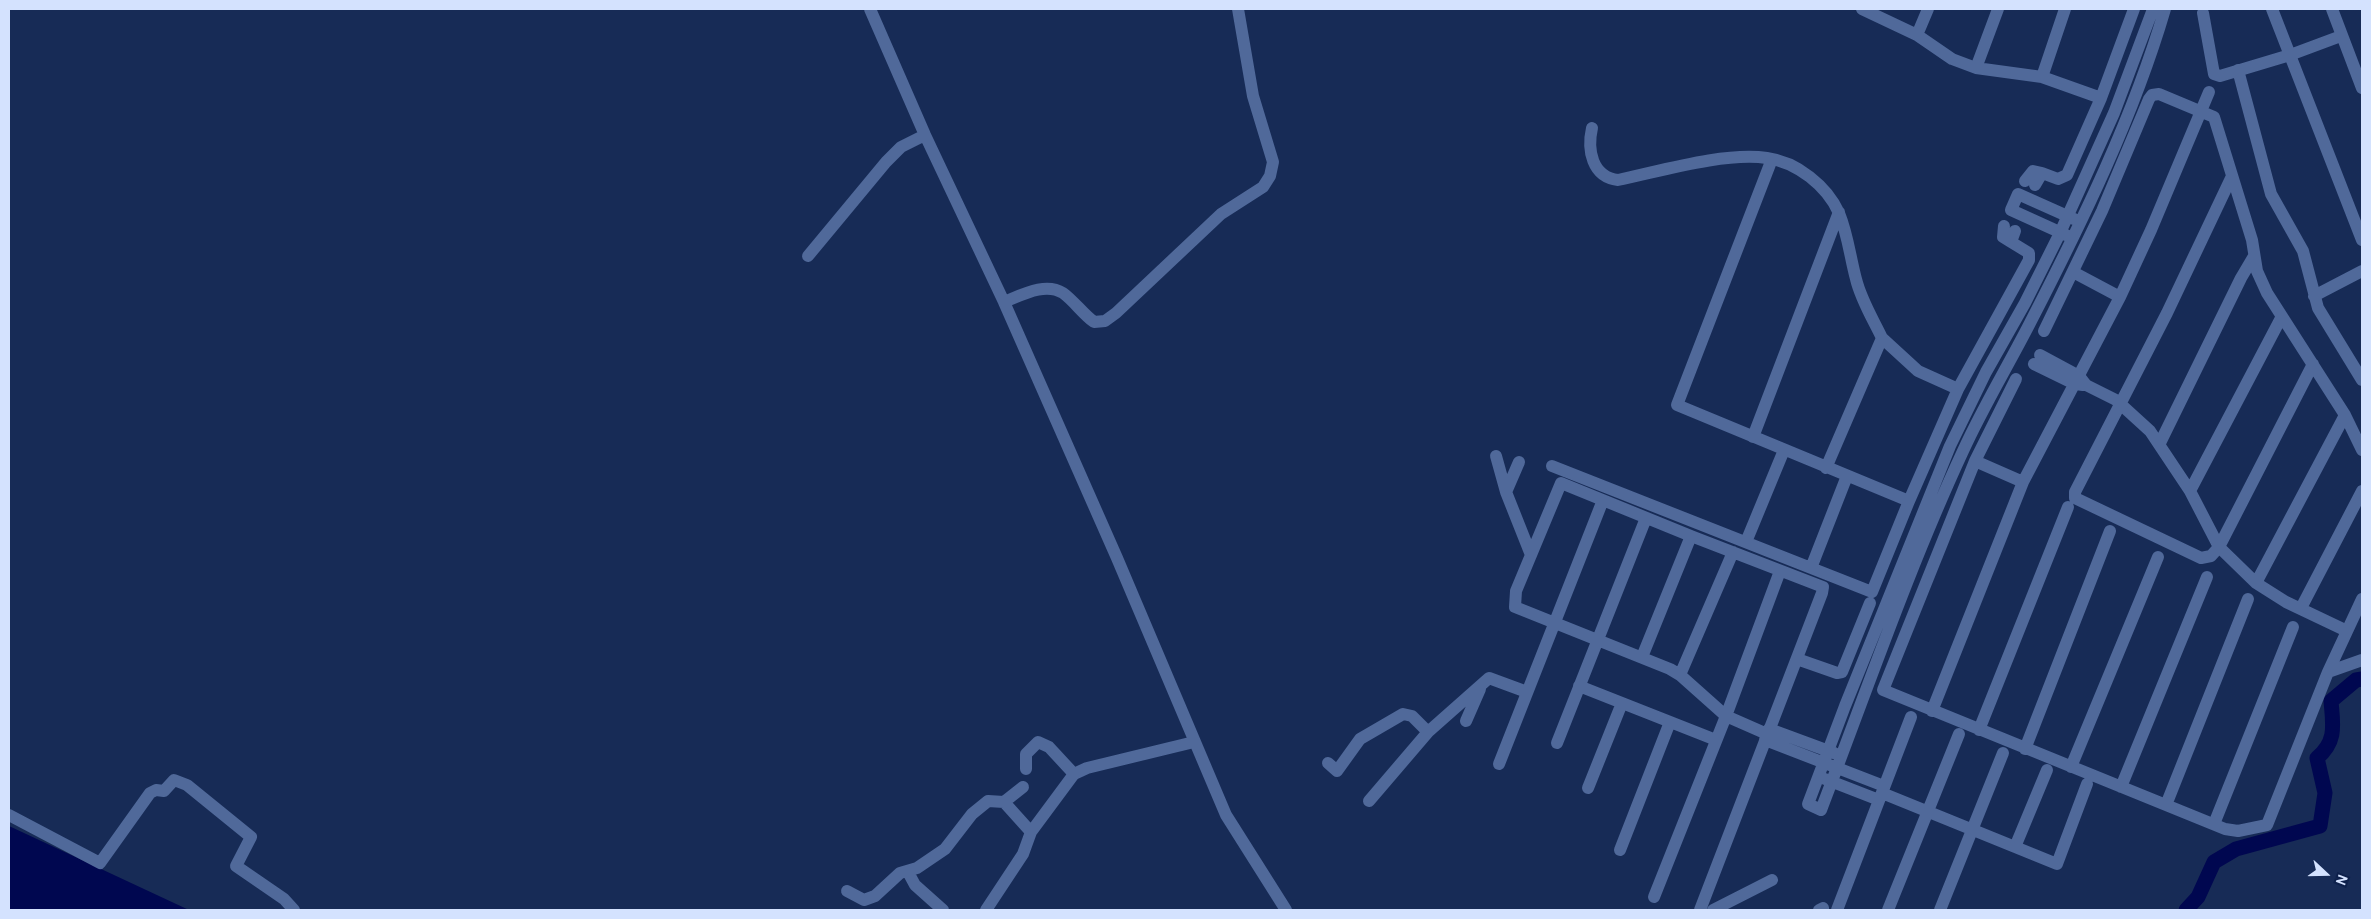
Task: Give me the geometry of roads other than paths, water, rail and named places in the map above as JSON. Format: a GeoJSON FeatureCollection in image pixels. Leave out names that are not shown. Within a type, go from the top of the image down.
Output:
{"type":"FeatureCollection","features":[{"type":"Feature","properties":{"kind":"street"},"geometry":{"type":"LineString","coordinates":[[870,9],[925,135],[1004,302],[1117,558],[1226,815],[1286,910]]}},
{"type":"Feature","properties":{"kind":"street"},"geometry":{"type":"LineString","coordinates":[[1004,302],[1040,289],[1054,289],[1064,294],[1094,322],[1105,321],[1133,299],[1221,214],[1263,187],[1270,176],[1272,162],[1253,96],[1238,9]]}},
{"type":"Feature","properties":{"kind":"street"},"geometry":{"type":"LineString","coordinates":[[1862,9],[1917,35],[1952,59],[1976,68],[2042,77],[2100,98]]}},
{"type":"Feature","properties":{"kind":"street"},"geometry":{"type":"LineString","coordinates":[[1917,35],[1928,9]]}},
{"type":"Feature","properties":{"kind":"street"},"geometry":{"type":"LineString","coordinates":[[1976,68],[1998,9]]}},
{"type":"Feature","properties":{"kind":"street"},"geometry":{"type":"LineString","coordinates":[[2042,77],[2065,9]]}},
{"type":"Feature","properties":{"kind":"street"},"geometry":{"type":"LineString","coordinates":[[1552,466],[1872,592],[1958,389],[2029,260],[2029,253],[2025,249],[2013,224],[2033,171],[2058,179],[2068,175],[2134,9]]}},
{"type":"Feature","properties":{"kind":"street"},"geometry":{"type":"LineString","coordinates":[[2153,9],[2114,114],[2060,233],[1950,446],[1856,678],[1808,804],[1821,810],[1906,590],[1963,451],[2073,238],[2127,116],[2166,9]]}},
{"type":"Feature","properties":{"kind":"street"},"geometry":{"type":"LineString","coordinates":[[2272,9],[2362,240]]}},
{"type":"Feature","properties":{"kind":"street"},"geometry":{"type":"LineString","coordinates":[[2332,9],[2362,88]]}},
{"type":"Feature","properties":{"kind":"street"},"geometry":{"type":"LineString","coordinates":[[2203,13],[2214,74],[2220,76],[2290,55],[2341,36]]}},
{"type":"Feature","properties":{"kind":"street"},"geometry":{"type":"LineString","coordinates":[[2238,70],[2272,194],[2303,251],[2314,296],[2329,329],[2362,380]]}},
{"type":"Feature","properties":{"kind":"street"},"geometry":{"type":"LineString","coordinates":[[1932,711],[2023,482],[2080,382],[2152,230],[2209,92]]}},
{"type":"Feature","properties":{"kind":"street"},"geometry":{"type":"LineString","coordinates":[[2044,331],[2102,211],[2149,99],[2159,94],[2202,110],[2214,117],[2257,271],[2266,293],[2345,415],[2362,450]]}},
{"type":"Feature","properties":{"kind":"street"},"geometry":{"type":"LineString","coordinates":[[1592,128],[1589,142],[1590,152],[1595,165],[1608,179],[1618,180],[1740,157],[1772,159],[1788,164],[1813,180],[1828,193],[1839,212],[1848,237],[1856,280],[1882,338],[1918,371],[1958,389]]}},
{"type":"Feature","properties":{"kind":"street"},"geometry":{"type":"LineString","coordinates":[[808,256],[886,162],[901,147],[925,135]]}},
{"type":"Feature","properties":{"kind":"street"},"geometry":{"type":"LineString","coordinates":[[1772,159],[1677,404],[1826,468],[1909,501]]}},
{"type":"Feature","properties":{"kind":"street"},"geometry":{"type":"LineString","coordinates":[[2232,176],[2122,404],[2075,492],[2075,498],[2201,558],[2211,556],[2219,547],[2312,364]]}},
{"type":"Feature","properties":{"kind":"street"},"geometry":{"type":"LineString","coordinates":[[2026,190],[2080,222]]}},
{"type":"Feature","properties":{"kind":"street"},"geometry":{"type":"LineString","coordinates":[[1753,437],[1839,212]]}},
{"type":"Feature","properties":{"kind":"street"},"geometry":{"type":"LineString","coordinates":[[2013,224],[2060,233],[2073,238]]}},
{"type":"Feature","properties":{"kind":"street"},"geometry":{"type":"LineString","coordinates":[[2160,443],[2241,278],[2254,256]]}},
{"type":"Feature","properties":{"kind":"street"},"geometry":{"type":"LineString","coordinates":[[2314,296],[2362,270]]}},
{"type":"Feature","properties":{"kind":"street"},"geometry":{"type":"LineString","coordinates":[[2073,272],[2120,297]]}},
{"type":"Feature","properties":{"kind":"street"},"geometry":{"type":"LineString","coordinates":[[2190,491],[2281,318]]}},
{"type":"Feature","properties":{"kind":"street"},"geometry":{"type":"LineString","coordinates":[[1826,468],[1882,338]]}},
{"type":"Feature","properties":{"kind":"street"},"geometry":{"type":"LineString","coordinates":[[2003,342],[2122,404],[2160,443],[2190,491],[2219,547],[2256,583],[2286,602],[2347,631]]}},
{"type":"Feature","properties":{"kind":"street"},"geometry":{"type":"LineString","coordinates":[[2016,379],[1975,461],[1883,690],[2025,749],[2214,824],[2238,831],[2267,825],[2328,672],[2361,603]]}},
{"type":"Feature","properties":{"kind":"street"},"geometry":{"type":"LineString","coordinates":[[2256,583],[2345,415]]}},
{"type":"Feature","properties":{"kind":"street"},"geometry":{"type":"LineString","coordinates":[[1950,446],[1963,451]]}},
{"type":"Feature","properties":{"kind":"street"},"geometry":{"type":"LineString","coordinates":[[1746,542],[1784,450]]}},
{"type":"Feature","properties":{"kind":"street"},"geometry":{"type":"LineString","coordinates":[[1496,456],[1506,492],[1531,555]]}},
{"type":"Feature","properties":{"kind":"street"},"geometry":{"type":"LineString","coordinates":[[1975,461],[2023,482]]}},
{"type":"Feature","properties":{"kind":"street"},"geometry":{"type":"LineString","coordinates":[[1506,492],[1519,462]]}},
{"type":"Feature","properties":{"kind":"street"},"geometry":{"type":"LineString","coordinates":[[1811,568],[1847,476]]}},
{"type":"Feature","properties":{"kind":"street"},"geometry":{"type":"LineString","coordinates":[[1700,910],[1767,734],[1823,590],[1820,584],[1780,571],[1561,483],[1516,591],[1515,607],[1642,657],[1680,675],[1726,716],[1767,734],[1839,761],[1882,793]]}},
{"type":"Feature","properties":{"kind":"street"},"geometry":{"type":"LineString","coordinates":[[2301,608],[2362,491]]}},
{"type":"Feature","properties":{"kind":"street"},"geometry":{"type":"LineString","coordinates":[[1498,764],[1603,500]]}},
{"type":"Feature","properties":{"kind":"street"},"geometry":{"type":"LineString","coordinates":[[1978,730],[2068,507]]}},
{"type":"Feature","properties":{"kind":"street"},"geometry":{"type":"LineString","coordinates":[[1557,743],[1646,518]]}},
{"type":"Feature","properties":{"kind":"street"},"geometry":{"type":"LineString","coordinates":[[2025,749],[2110,531]]}},
{"type":"Feature","properties":{"kind":"street"},"geometry":{"type":"LineString","coordinates":[[1642,657],[1691,536]]}},
{"type":"Feature","properties":{"kind":"street"},"geometry":{"type":"LineString","coordinates":[[1680,675],[1733,552]]}},
{"type":"Feature","properties":{"kind":"street"},"geometry":{"type":"LineString","coordinates":[[2071,767],[2158,557]]}},
{"type":"Feature","properties":{"kind":"street"},"geometry":{"type":"LineString","coordinates":[[1654,897],[1726,716],[1780,571]]}},
{"type":"Feature","properties":{"kind":"street"},"geometry":{"type":"LineString","coordinates":[[2121,787],[2207,578]]}},
{"type":"Feature","properties":{"kind":"street"},"geometry":{"type":"LineString","coordinates":[[1893,586],[1906,590]]}},
{"type":"Feature","properties":{"kind":"street"},"geometry":{"type":"LineString","coordinates":[[2166,805],[2248,599]]}},
{"type":"Feature","properties":{"kind":"street"},"geometry":{"type":"LineString","coordinates":[[1797,659],[1838,673],[1842,672],[1870,603]]}},
{"type":"Feature","properties":{"kind":"street"},"geometry":{"type":"LineString","coordinates":[[2214,824],[2293,627]]}},
{"type":"Feature","properties":{"kind":"street"},"geometry":{"type":"LineString","coordinates":[[2328,672],[2362,660]]}},
{"type":"Feature","properties":{"kind":"street"},"geometry":{"type":"LineString","coordinates":[[1369,802],[1428,732],[1489,678],[1527,692]]}},
{"type":"Feature","properties":{"kind":"street"},"geometry":{"type":"LineString","coordinates":[[1856,678],[1869,685]]}},
{"type":"Feature","properties":{"kind":"street"},"geometry":{"type":"LineString","coordinates":[[1466,721],[1482,684]]}},
{"type":"Feature","properties":{"kind":"street"},"geometry":{"type":"LineString","coordinates":[[1579,686],[1716,740]]}},
{"type":"Feature","properties":{"kind":"street"},"geometry":{"type":"LineString","coordinates":[[1588,788],[1622,703]]}},
{"type":"Feature","properties":{"kind":"street"},"geometry":{"type":"LineString","coordinates":[[1328,763],[1337,771],[1360,739],[1403,714],[1412,716],[1428,732]]}},
{"type":"Feature","properties":{"kind":"street"},"geometry":{"type":"LineString","coordinates":[[1837,910],[1910,718]]}},
{"type":"Feature","properties":{"kind":"street"},"geometry":{"type":"LineString","coordinates":[[1620,850],[1670,722]]}},
{"type":"Feature","properties":{"kind":"street"},"geometry":{"type":"LineString","coordinates":[[1888,910],[1959,734]]}},
{"type":"Feature","properties":{"kind":"street"},"geometry":{"type":"LineString","coordinates":[[1026,769],[1026,754],[1038,742],[1049,747],[1074,774]]}},
{"type":"Feature","properties":{"kind":"street"},"geometry":{"type":"LineString","coordinates":[[986,910],[1023,854],[1031,832],[1074,774],[1086,768],[1194,742]]}},
{"type":"Feature","properties":{"kind":"street"},"geometry":{"type":"LineString","coordinates":[[1940,910],[2003,753]]}},
{"type":"Feature","properties":{"kind":"street"},"geometry":{"type":"LineString","coordinates":[[2015,848],[2047,770]]}},
{"type":"Feature","properties":{"kind":"street"},"geometry":{"type":"LineString","coordinates":[[1819,776],[1882,793],[2057,864],[2087,784]]}},
{"type":"Feature","properties":{"kind":"street"},"geometry":{"type":"LineString","coordinates":[[9,815],[100,863],[150,793],[156,790],[164,791],[174,780],[180,781],[187,784],[251,837],[236,866],[284,899],[294,910]]}},
{"type":"Feature","properties":{"kind":"street"},"geometry":{"type":"LineString","coordinates":[[1004,802],[1023,787]]}},
{"type":"Feature","properties":{"kind":"street"},"geometry":{"type":"LineString","coordinates":[[847,891],[864,900],[875,896],[900,874],[918,868],[945,848],[972,814],[988,800],[1004,802],[1031,832]]}},
{"type":"Feature","properties":{"kind":"street"},"geometry":{"type":"LineString","coordinates":[[908,872],[915,885],[943,910]]}},
{"type":"Feature","properties":{"kind":"street"},"geometry":{"type":"LineString","coordinates":[[1713,910],[1772,880]]}},
{"type":"Feature","properties":{"kind":"waterway"},"geometry":{"type":"LineString","coordinates":[[2186,910],[2198,897],[2214,862],[2236,849],[2320,826],[2325,793],[2317,758],[2331,739],[2333,725],[2331,701],[2356,680],[2362,679]]}}]}
